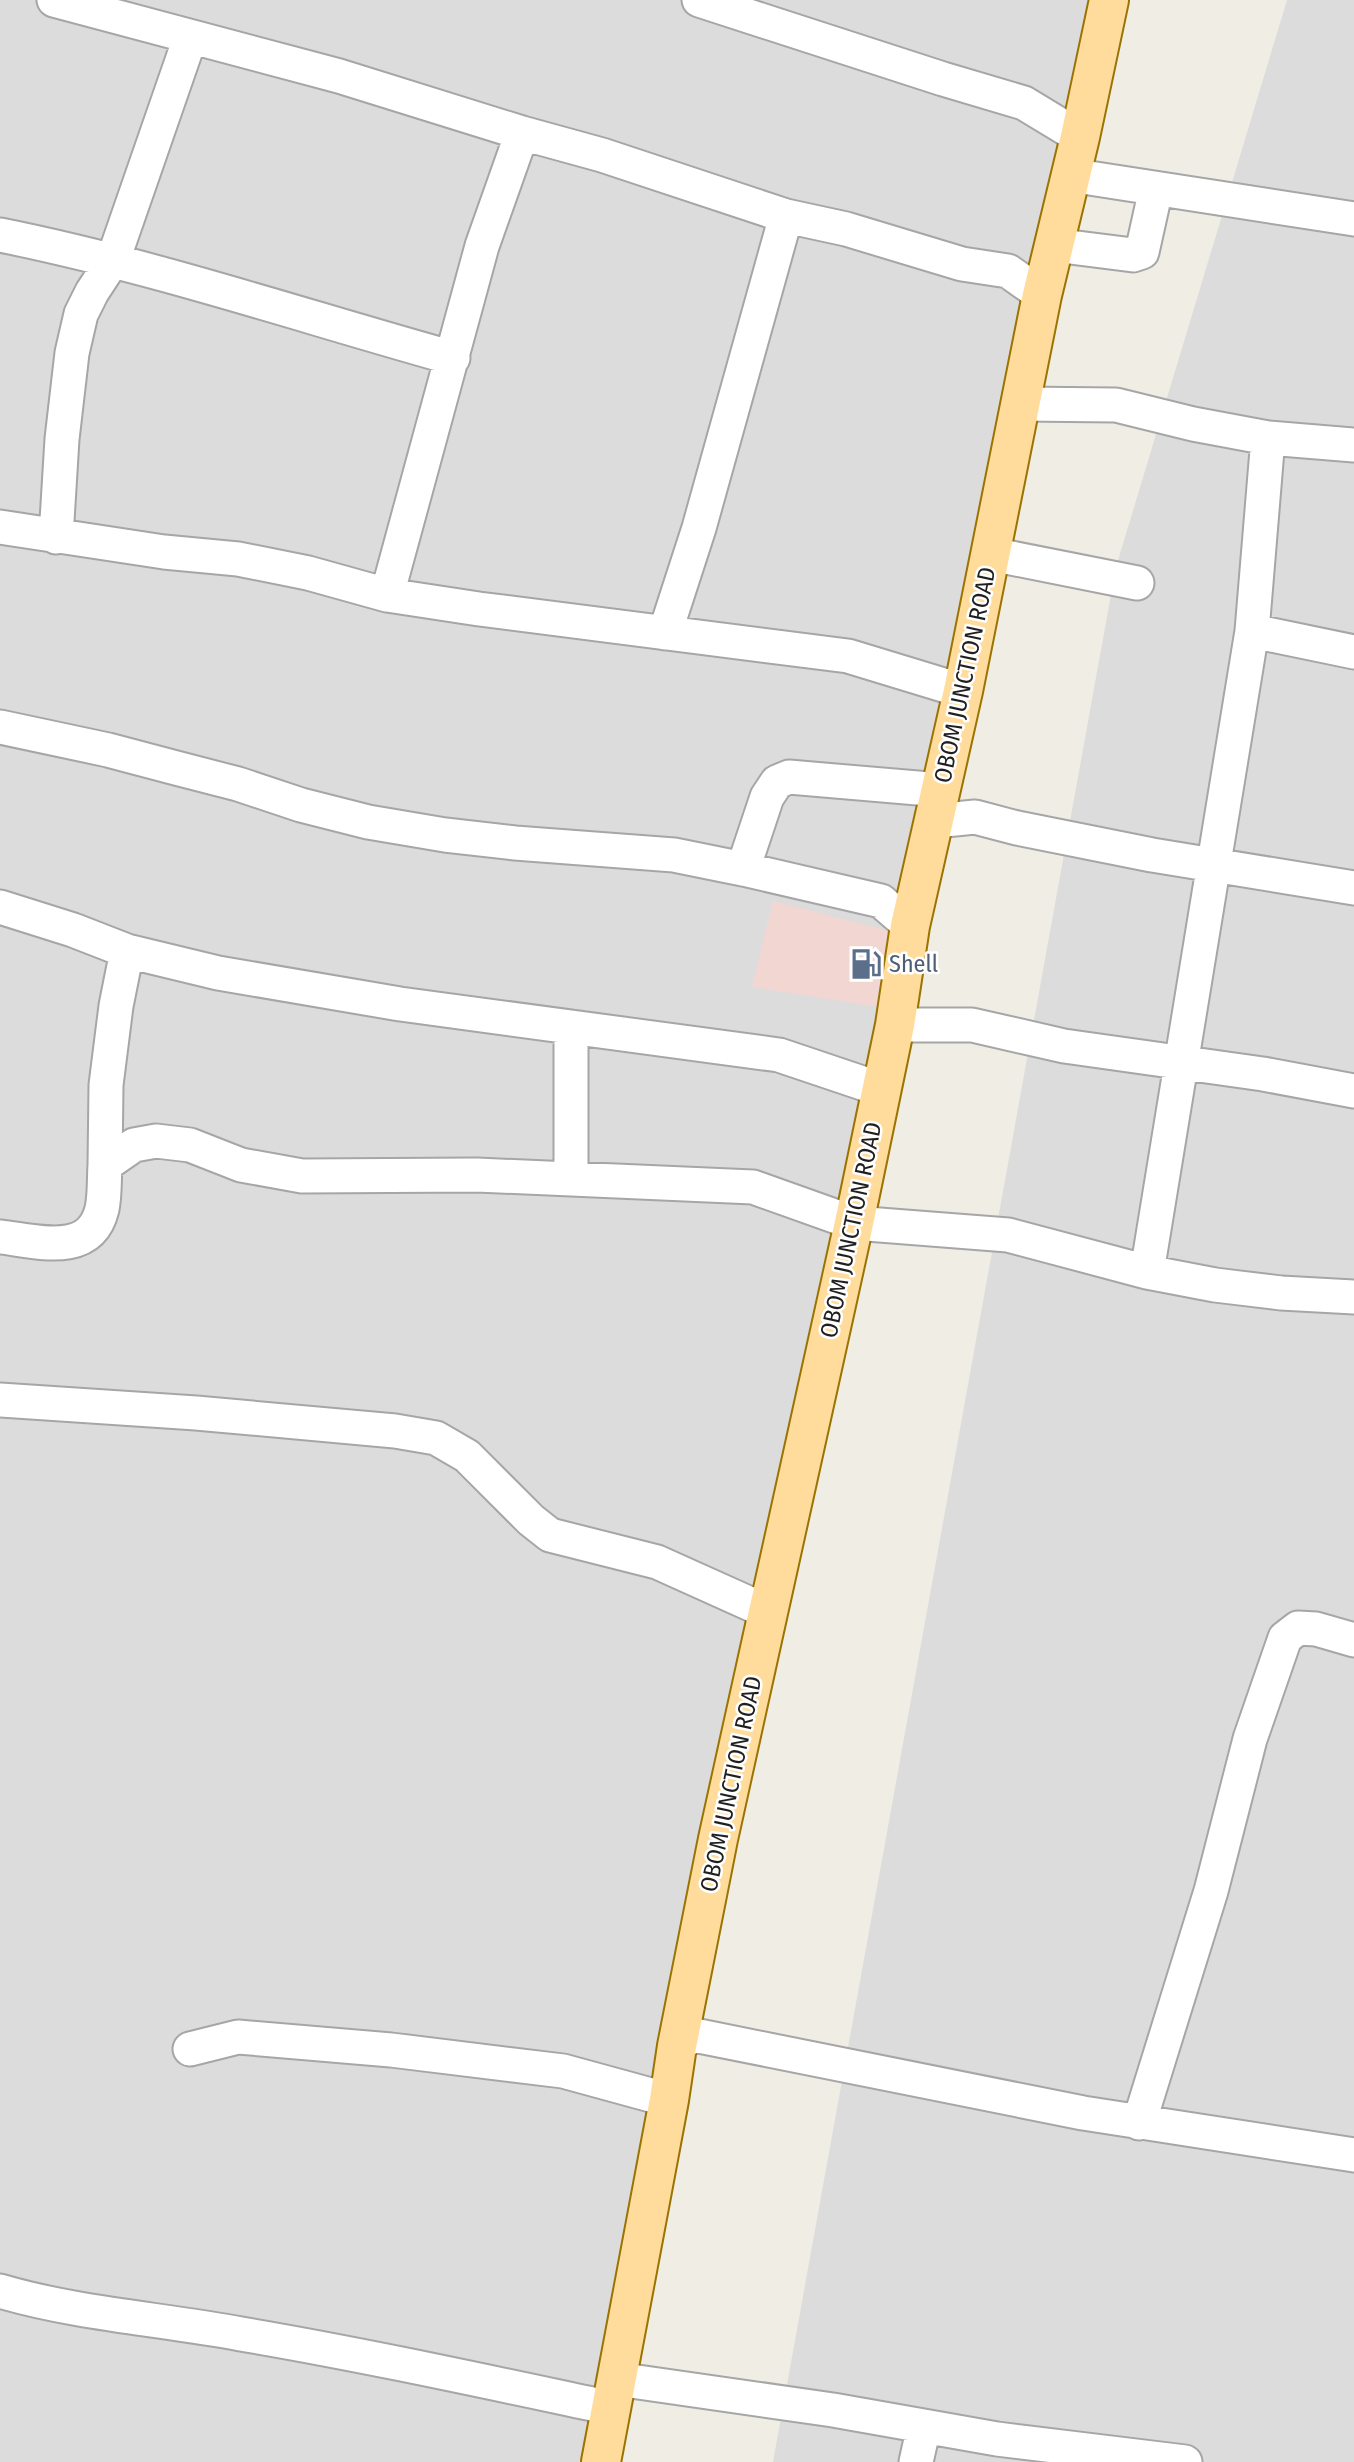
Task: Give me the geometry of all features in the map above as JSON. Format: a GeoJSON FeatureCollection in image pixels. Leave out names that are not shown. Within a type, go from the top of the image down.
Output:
{"type":"FeatureCollection","features":[{"type":"Feature","properties":{"kind":"main road","name":"OBOM JUNCTION ROAD"},"geometry":{"type":"LineString","coordinates":[[601,2462],[718,1839],[854,1223],[895,1026],[910,926],[991,554],[1042,295],[1109,0]]}},
{"type":"Feature","properties":{"kind":"street"},"geometry":{"type":"LineString","coordinates":[[54,0],[339,76],[602,155],[786,216],[846,229],[962,264],[1008,271],[1042,295]]}},
{"type":"Feature","properties":{"kind":"street"},"geometry":{"type":"LineString","coordinates":[[699,0],[1024,103],[1080,137]]}},
{"type":"Feature","properties":{"kind":"street"},"geometry":{"type":"LineString","coordinates":[[56,537],[62,439],[72,353],[81,314],[113,260],[190,38]]}},
{"type":"Feature","properties":{"kind":"street"},"geometry":{"type":"LineString","coordinates":[[387,595],[482,246],[522,133]]}},
{"type":"Feature","properties":{"kind":"street"},"geometry":{"type":"LineString","coordinates":[[1070,175],[1354,219]]}},
{"type":"Feature","properties":{"kind":"street"},"geometry":{"type":"LineString","coordinates":[[1054,245],[1133,255],[1142,252],[1156,189]]}},
{"type":"Feature","properties":{"kind":"street"},"geometry":{"type":"LineString","coordinates":[[666,633],[699,528],[786,216]]}},
{"type":"Feature","properties":{"kind":"street"},"geometry":{"type":"LineString","coordinates":[[0,236],[113,260],[205,284],[453,358]]}},
{"type":"Feature","properties":{"kind":"street"},"geometry":{"type":"LineString","coordinates":[[1020,404],[1116,405],[1268,438],[1354,445]]}},
{"type":"Feature","properties":{"kind":"street"},"geometry":{"type":"LineString","coordinates":[[1147,1272],[1252,631],[1268,438]]}},
{"type":"Feature","properties":{"kind":"street"},"geometry":{"type":"LineString","coordinates":[[0,527],[164,552],[238,559],[308,573],[387,595],[848,656],[962,691]]}},
{"type":"Feature","properties":{"kind":"street"},"geometry":{"type":"LineString","coordinates":[[991,554],[1137,583]]}},
{"type":"Feature","properties":{"kind":"street"},"geometry":{"type":"LineString","coordinates":[[1252,631],[1354,652]]}},
{"type":"Feature","properties":{"kind":"street"},"geometry":{"type":"LineString","coordinates":[[0,727],[119,753],[368,822],[516,843],[674,855],[743,869],[881,901],[910,926]]}},
{"type":"Feature","properties":{"kind":"street"},"geometry":{"type":"LineString","coordinates":[[743,869],[767,797],[777,782],[789,777],[938,806],[1017,828],[1152,855],[1354,888]]}},
{"type":"Feature","properties":{"kind":"street"},"geometry":{"type":"LineString","coordinates":[[0,907],[73,930],[127,951],[218,973],[400,1004],[779,1055],[880,1089]]}},
{"type":"Feature","properties":{"kind":"street"},"geometry":{"type":"LineString","coordinates":[[0,1237],[67,1243],[81,1239],[92,1230],[102,1209],[106,1085],[116,1006],[127,951]]}},
{"type":"Feature","properties":{"kind":"street"},"geometry":{"type":"LineString","coordinates":[[895,1026],[972,1025],[1063,1046],[1263,1074],[1354,1091]]}},
{"type":"Feature","properties":{"kind":"street"},"geometry":{"type":"LineString","coordinates":[[571,1027],[572,1177]]}},
{"type":"Feature","properties":{"kind":"street"},"geometry":{"type":"LineString","coordinates":[[104,1166],[134,1145],[156,1141],[190,1145],[241,1165],[302,1176],[572,1177],[753,1187],[854,1223],[1008,1235],[1147,1272],[1215,1285],[1281,1293],[1354,1297]]}},
{"type":"Feature","properties":{"kind":"street"},"geometry":{"type":"LineString","coordinates":[[0,1400],[196,1413],[395,1431],[436,1438],[467,1455],[531,1520],[550,1535],[657,1562],[768,1612]]}},
{"type":"Feature","properties":{"kind":"street"},"geometry":{"type":"LineString","coordinates":[[1139,2123],[1211,1891],[1250,1739],[1285,1638],[1298,1628],[1316,1629],[1354,1640]]}},
{"type":"Feature","properties":{"kind":"street"},"geometry":{"type":"LineString","coordinates":[[677,2046],[694,2035],[1083,2113],[1354,2155]]}},
{"type":"Feature","properties":{"kind":"street"},"geometry":{"type":"LineString","coordinates":[[190,2049],[239,2037],[391,2050],[563,2071],[669,2100]]}},
{"type":"Feature","properties":{"kind":"street"},"geometry":{"type":"LineString","coordinates":[[0,2291],[106,2313],[239,2333],[321,2349],[614,2393],[925,2426],[997,2439],[1185,2462]]}},
{"type":"Feature","properties":{"kind":"street"},"geometry":{"type":"LineString","coordinates":[[916,2462],[925,2426]]}},
{"type":"Feature","properties":{"kind":"shaded area"},"geometry":{"type":"Polygon","coordinates":[[[0,0],[1094,0],[581,2462],[0,2462],[0,0]]]}},
{"type":"Feature","properties":{"kind":"shaded area"},"geometry":{"type":"Polygon","coordinates":[[[1287,0],[1354,0],[1354,2462],[773,2462],[1116,567],[1287,0]]]}},
{"type":"Feature","properties":{"kind":"shaded area"},"geometry":{"type":"Polygon","coordinates":[[[773,901],[905,935],[892,1009],[752,987],[773,901]]]}},
{"type":"Feature","properties":{"kind":"place","name":"Shell"},"geometry":{"type":"Point","coordinates":[866,964]}}]}
